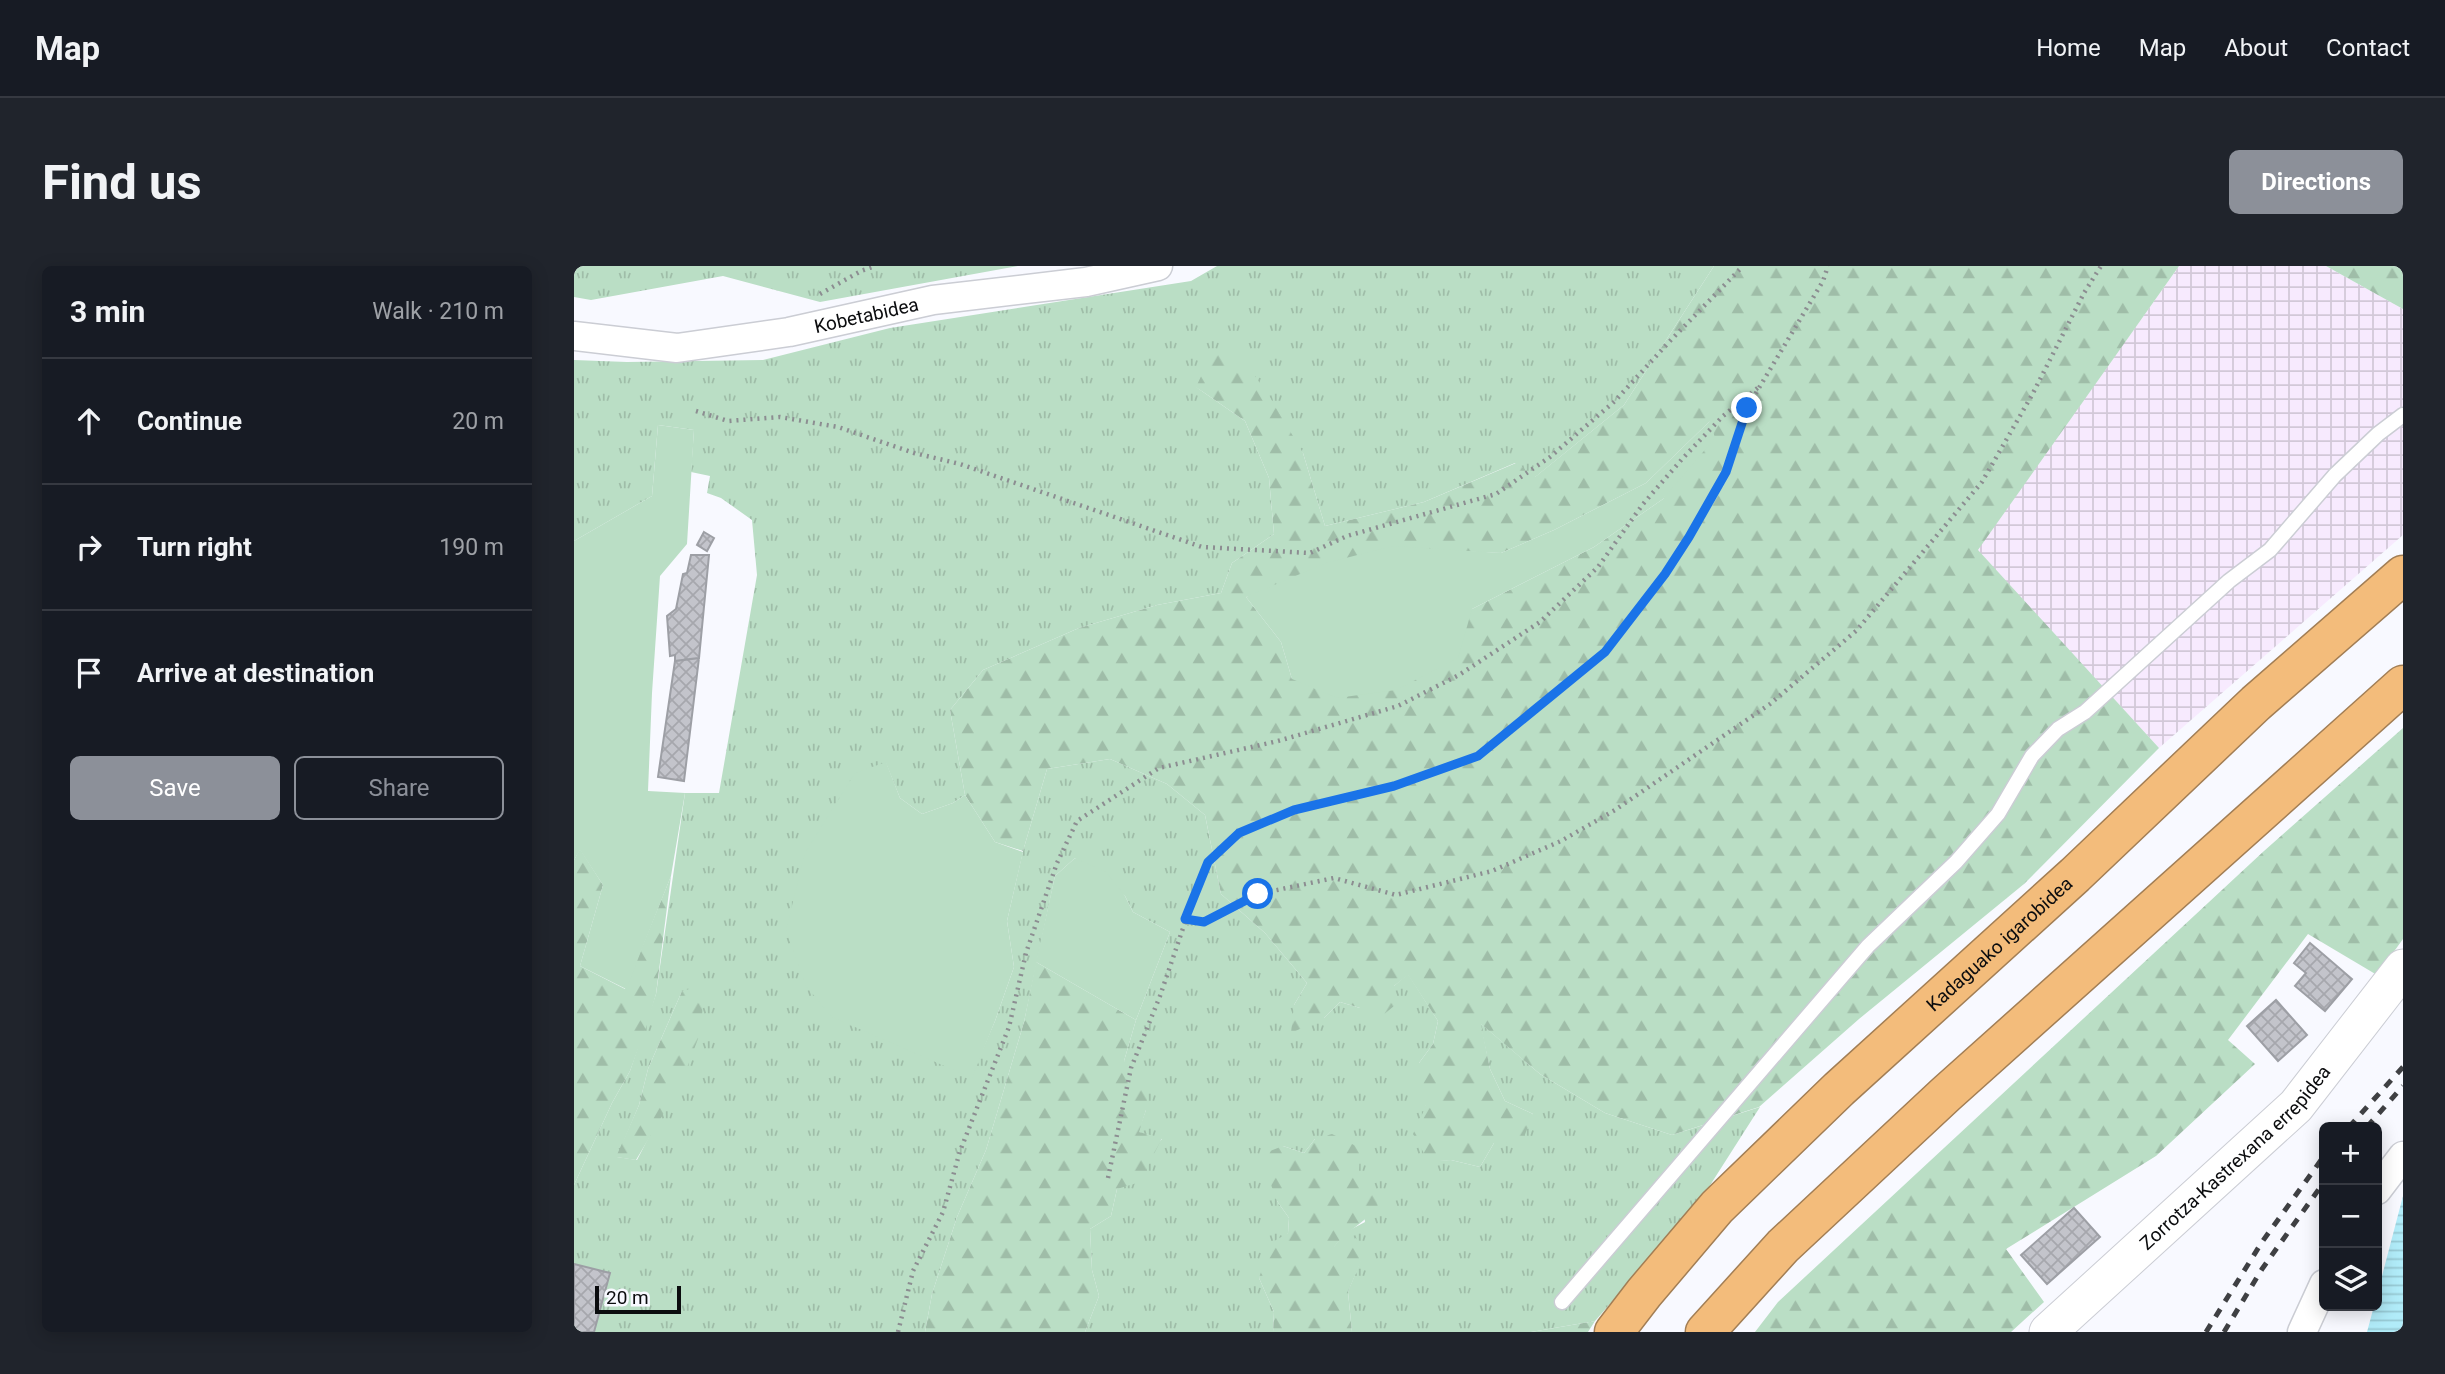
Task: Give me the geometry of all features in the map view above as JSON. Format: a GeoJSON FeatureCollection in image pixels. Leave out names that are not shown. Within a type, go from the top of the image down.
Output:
{"type":"FeatureCollection","features":[{"type":"Feature","properties":{"kind":"highway","name":"Kadaguako igarobidea"},"geometry":{"type":"LineString","coordinates":[[1614,1332],[1717,1207],[1839,1089],[2075,875],[2256,703],[2403,575]]}},
{"type":"Feature","properties":{"kind":"highway"},"geometry":{"type":"LineString","coordinates":[[1705,1332],[1783,1246],[1946,1094],[2403,685]]}},
{"type":"Feature","properties":{"kind":"street","name":"Kobetabidea"},"geometry":{"type":"LineString","coordinates":[[574,336],[677,348],[789,332],[933,300],[1086,282],[1158,266]]}},
{"type":"Feature","properties":{"kind":"street","name":"Zorrotza-Kastrexana errepidea"},"geometry":{"type":"LineString","coordinates":[[2048,1332],[2296,1106],[2403,968]]}},
{"type":"Feature","properties":{"kind":"street"},"geometry":{"type":"LineString","coordinates":[[2381,1185],[2403,1156]]}},
{"type":"Feature","properties":{"kind":"street"},"geometry":{"type":"LineString","coordinates":[[2302,1332],[2319,1295]]}},
{"type":"Feature","properties":{"kind":"lane"},"geometry":{"type":"LineString","coordinates":[[1562,1302],[1868,946],[1956,862],[1998,814],[2032,756],[2058,729],[2085,712],[2229,581],[2270,550],[2335,475],[2378,434],[2403,415]]}},
{"type":"Feature","properties":{"kind":"path"},"geometry":{"type":"LineString","coordinates":[[696,411],[728,421],[780,418],[838,427],[914,453],[960,464],[1202,547],[1310,553],[1347,536],[1496,494],[1550,457],[1615,401],[1743,266]]}},
{"type":"Feature","properties":{"kind":"path"},"geometry":{"type":"LineString","coordinates":[[1108,1178],[1131,1068],[1208,862],[1239,833],[1294,810],[1394,786],[1478,756],[1605,652],[1665,574],[1689,537],[1726,472],[1747,408],[1823,281],[1828,266]]}},
{"type":"Feature","properties":{"kind":"path"},"geometry":{"type":"LineString","coordinates":[[1185,919],[1204,922],[1258,894],[1334,878],[1396,895],[1492,871],[1561,841],[1615,810],[1770,704],[1856,631],[1982,482],[2101,266]]}},
{"type":"Feature","properties":{"kind":"path"},"geometry":{"type":"LineString","coordinates":[[898,1332],[913,1271],[943,1212],[960,1151],[1009,1027],[1026,953],[1057,863],[1077,821],[1159,768],[1278,741],[1398,706],[1470,668],[1540,622],[1598,567],[1643,504],[1683,457],[1723,416],[1760,386]]}},
{"type":"Feature","properties":{"kind":"shaded area"},"geometry":{"type":"Polygon","coordinates":[[[2179,266],[2326,266],[2403,309],[2403,535],[2159,748],[1977,550],[2179,266]]]}},
{"type":"Feature","properties":{"kind":"green space"},"geometry":{"type":"Polygon","coordinates":[[[574,266],[1018,266],[820,302],[723,276],[591,300],[574,297],[574,266]]]}},
{"type":"Feature","properties":{"kind":"green space"},"geometry":{"type":"Polygon","coordinates":[[[1217,266],[1714,266],[1624,405],[1534,478],[1515,463],[1424,502],[1325,526],[1303,453],[1196,387],[1245,421],[1269,478],[1274,534],[1232,563],[1221,593],[1157,605],[1079,628],[983,670],[950,710],[965,795],[953,803],[922,814],[900,798],[886,763],[971,1077],[1014,967],[1007,921],[1023,851],[1047,769],[1110,759],[1167,784],[1205,815],[1221,894],[1265,933],[1307,983],[1294,1005],[1324,1018],[1340,1002],[1360,1008],[1408,974],[1438,1021],[1433,1044],[1419,1063],[1426,1106],[1429,1161],[1451,1160],[1480,1167],[1494,1143],[1533,1114],[1505,1101],[1490,1069],[1480,1023],[1540,1074],[1605,1113],[1672,1135],[1760,1107],[1700,1201],[1595,1321],[1531,1332],[1352,1332],[1348,1292],[1364,1252],[1332,1249],[1346,1232],[1365,1222],[1359,1172],[1315,1139],[1304,1153],[1283,1146],[1277,1201],[1289,1218],[1288,1233],[1259,1278],[1274,1312],[1273,1332],[1085,1332],[1099,1296],[1092,1270],[1090,1229],[1111,1216],[1117,1189],[1162,1139],[1138,1132],[1146,1110],[1124,1061],[1136,1020],[1170,932],[1133,912],[1125,896],[1075,858],[1055,876],[1024,1022],[986,1150],[957,1217],[932,1294],[925,1332],[574,1332],[574,1185],[630,1071],[656,994],[685,793],[719,793],[757,575],[752,520],[721,498],[707,493],[710,476],[691,472],[694,430],[658,425],[652,496],[574,541],[574,360],[763,360],[890,328],[1191,281],[1217,266]],[[682,991],[648,1069],[639,1105],[617,1157],[637,1160],[652,1131],[682,991]]]}},
{"type":"Feature","properties":{"kind":"green space"},"geometry":{"type":"Polygon","coordinates":[[[1714,266],[2179,266],[1978,550],[2159,748],[2024,884],[1859,1019],[1759,1107],[1672,1135],[1605,1113],[1540,1074],[1481,1024],[1490,1069],[1505,1101],[1533,1114],[1522,1142],[1494,1143],[1480,1167],[1451,1160],[1429,1162],[1413,1134],[1426,1106],[1412,1091],[1419,1063],[1433,1044],[1438,1021],[1408,975],[1394,986],[1394,1006],[1377,1020],[1360,1008],[1340,1002],[1324,1018],[1291,1033],[1294,1005],[1307,983],[1265,933],[1221,894],[1205,815],[1167,784],[1110,759],[1047,769],[1023,851],[995,842],[965,795],[950,710],[983,670],[1079,628],[1157,605],[1221,593],[1232,563],[1274,534],[1269,478],[1245,421],[1196,387],[1213,351],[1241,356],[1271,399],[1303,453],[1325,526],[1424,502],[1516,463],[1535,477],[1624,405],[1714,266]],[[1710,421],[1646,483],[1554,530],[1501,553],[1453,551],[1246,597],[1281,642],[1292,679],[1472,609],[1594,547],[1663,499],[1710,421]]]}},
{"type":"Feature","properties":{"kind":"green space"},"geometry":{"type":"Polygon","coordinates":[[[2326,266],[2403,266],[2403,309],[2326,266]]]}},
{"type":"Feature","properties":{"kind":"green space"},"geometry":{"type":"Polygon","coordinates":[[[1710,421],[1715,438],[1663,499],[1594,547],[1472,609],[1458,658],[1396,690],[1337,698],[1292,679],[1281,642],[1246,597],[1326,563],[1393,546],[1501,553],[1554,530],[1646,483],[1710,421]]]}},
{"type":"Feature","properties":{"kind":"green space"},"geometry":{"type":"Polygon","coordinates":[[[658,425],[694,430],[687,544],[660,576],[648,791],[685,793],[671,876],[626,989],[580,966],[603,885],[580,850],[574,860],[574,541],[652,496],[658,425]]]}},
{"type":"Feature","properties":{"kind":"green space"},"geometry":{"type":"Polygon","coordinates":[[[2403,728],[2403,939],[2377,975],[2308,934],[2228,1040],[2255,1064],[2156,1156],[2006,1249],[2044,1302],[2011,1332],[1755,1332],[1778,1302],[2264,851],[2403,728]]]}},
{"type":"Feature","properties":{"kind":"green space"},"geometry":{"type":"Polygon","coordinates":[[[886,762],[900,798],[922,814],[953,803],[965,795],[995,842],[1023,852],[1007,921],[1014,967],[972,1078],[832,1017],[806,986],[786,930],[805,853],[855,773],[886,762]]]}},
{"type":"Feature","properties":{"kind":"green space"},"geometry":{"type":"Polygon","coordinates":[[[580,849],[603,885],[580,966],[625,989],[671,876],[656,994],[648,1022],[630,1071],[574,1185],[574,860],[580,849]]]}},
{"type":"Feature","properties":{"kind":"green space"},"geometry":{"type":"Polygon","coordinates":[[[1075,858],[1106,872],[1125,896],[1133,912],[1170,932],[1136,1020],[1036,962],[1055,876],[1075,858]]]}},
{"type":"Feature","properties":{"kind":"green space"},"geometry":{"type":"Polygon","coordinates":[[[1036,962],[1136,1020],[1124,1061],[1149,1076],[1146,1110],[1139,1132],[1162,1138],[1140,1182],[1117,1189],[1111,1216],[1090,1229],[1092,1270],[1099,1296],[1085,1332],[925,1332],[932,1294],[957,1217],[986,1150],[1024,1022],[1036,962]]]}},
{"type":"Feature","properties":{"kind":"green space"},"geometry":{"type":"Polygon","coordinates":[[[704,985],[701,1031],[680,1086],[636,1160],[616,1157],[639,1105],[648,1069],[682,991],[704,985]]]}},
{"type":"Feature","properties":{"kind":"green space"},"geometry":{"type":"Polygon","coordinates":[[[1332,1134],[1360,1148],[1359,1172],[1373,1179],[1378,1207],[1334,1247],[1356,1238],[1365,1252],[1348,1292],[1352,1332],[1273,1332],[1274,1312],[1259,1278],[1271,1243],[1288,1233],[1289,1218],[1277,1201],[1260,1155],[1283,1146],[1304,1153],[1315,1139],[1332,1134]]]}},
{"type":"Feature","properties":{"kind":"green space"},"geometry":{"type":"Polygon","coordinates":[[[1595,1321],[1588,1332],[1531,1332],[1595,1321]]]}},
{"type":"Feature","properties":{"kind":"water"},"geometry":{"type":"Polygon","coordinates":[[[2403,1196],[2403,1332],[2367,1332],[2373,1311],[2382,1311],[2382,1276],[2403,1196]]]}},
{"type":"Feature","properties":{"kind":"building"},"geometry":{"type":"Polygon","coordinates":[[[704,532],[714,538],[707,551],[697,545],[704,532]]]}},
{"type":"Feature","properties":{"kind":"building"},"geometry":{"type":"Polygon","coordinates":[[[691,555],[709,555],[699,658],[675,661],[675,655],[670,656],[667,616],[676,609],[683,574],[687,573],[691,555]]]}},
{"type":"Feature","properties":{"kind":"building"},"geometry":{"type":"Polygon","coordinates":[[[699,658],[684,781],[658,777],[675,661],[699,658]]]}},
{"type":"Feature","properties":{"kind":"building"},"geometry":{"type":"Polygon","coordinates":[[[2310,943],[2352,979],[2325,1011],[2295,986],[2306,973],[2294,963],[2310,943]]]}},
{"type":"Feature","properties":{"kind":"building"},"geometry":{"type":"Polygon","coordinates":[[[2276,1000],[2307,1035],[2278,1061],[2247,1026],[2276,1000]]]}},
{"type":"Feature","properties":{"kind":"building"},"geometry":{"type":"Polygon","coordinates":[[[2074,1208],[2100,1237],[2047,1284],[2021,1255],[2074,1208]]]}},
{"type":"Feature","properties":{"kind":"building"},"geometry":{"type":"Polygon","coordinates":[[[574,1264],[610,1273],[594,1332],[574,1332],[574,1264]]]}},
{"type":"Feature","properties":{"kind":"railway"},"geometry":{"type":"LineString","coordinates":[[2354,1122],[2403,1067]]}},
{"type":"Feature","properties":{"kind":"railway"},"geometry":{"type":"LineString","coordinates":[[2371,1122],[2403,1086]]}},
{"type":"Feature","properties":{"kind":"railway"},"geometry":{"type":"LineString","coordinates":[[2206,1332],[2262,1242],[2319,1163]]}},
{"type":"Feature","properties":{"kind":"railway"},"geometry":{"type":"LineString","coordinates":[[2224,1332],[2262,1269],[2322,1185]]}},
{"type":"Feature","properties":{"kind":"route"},"geometry":{"type":"LineString","coordinates":[[1258,894],[1204,922],[1185,919],[1208,862],[1239,833],[1294,810],[1394,786],[1478,756],[1605,652],[1665,574],[1689,537],[1726,472],[1747,408]]}}]}
